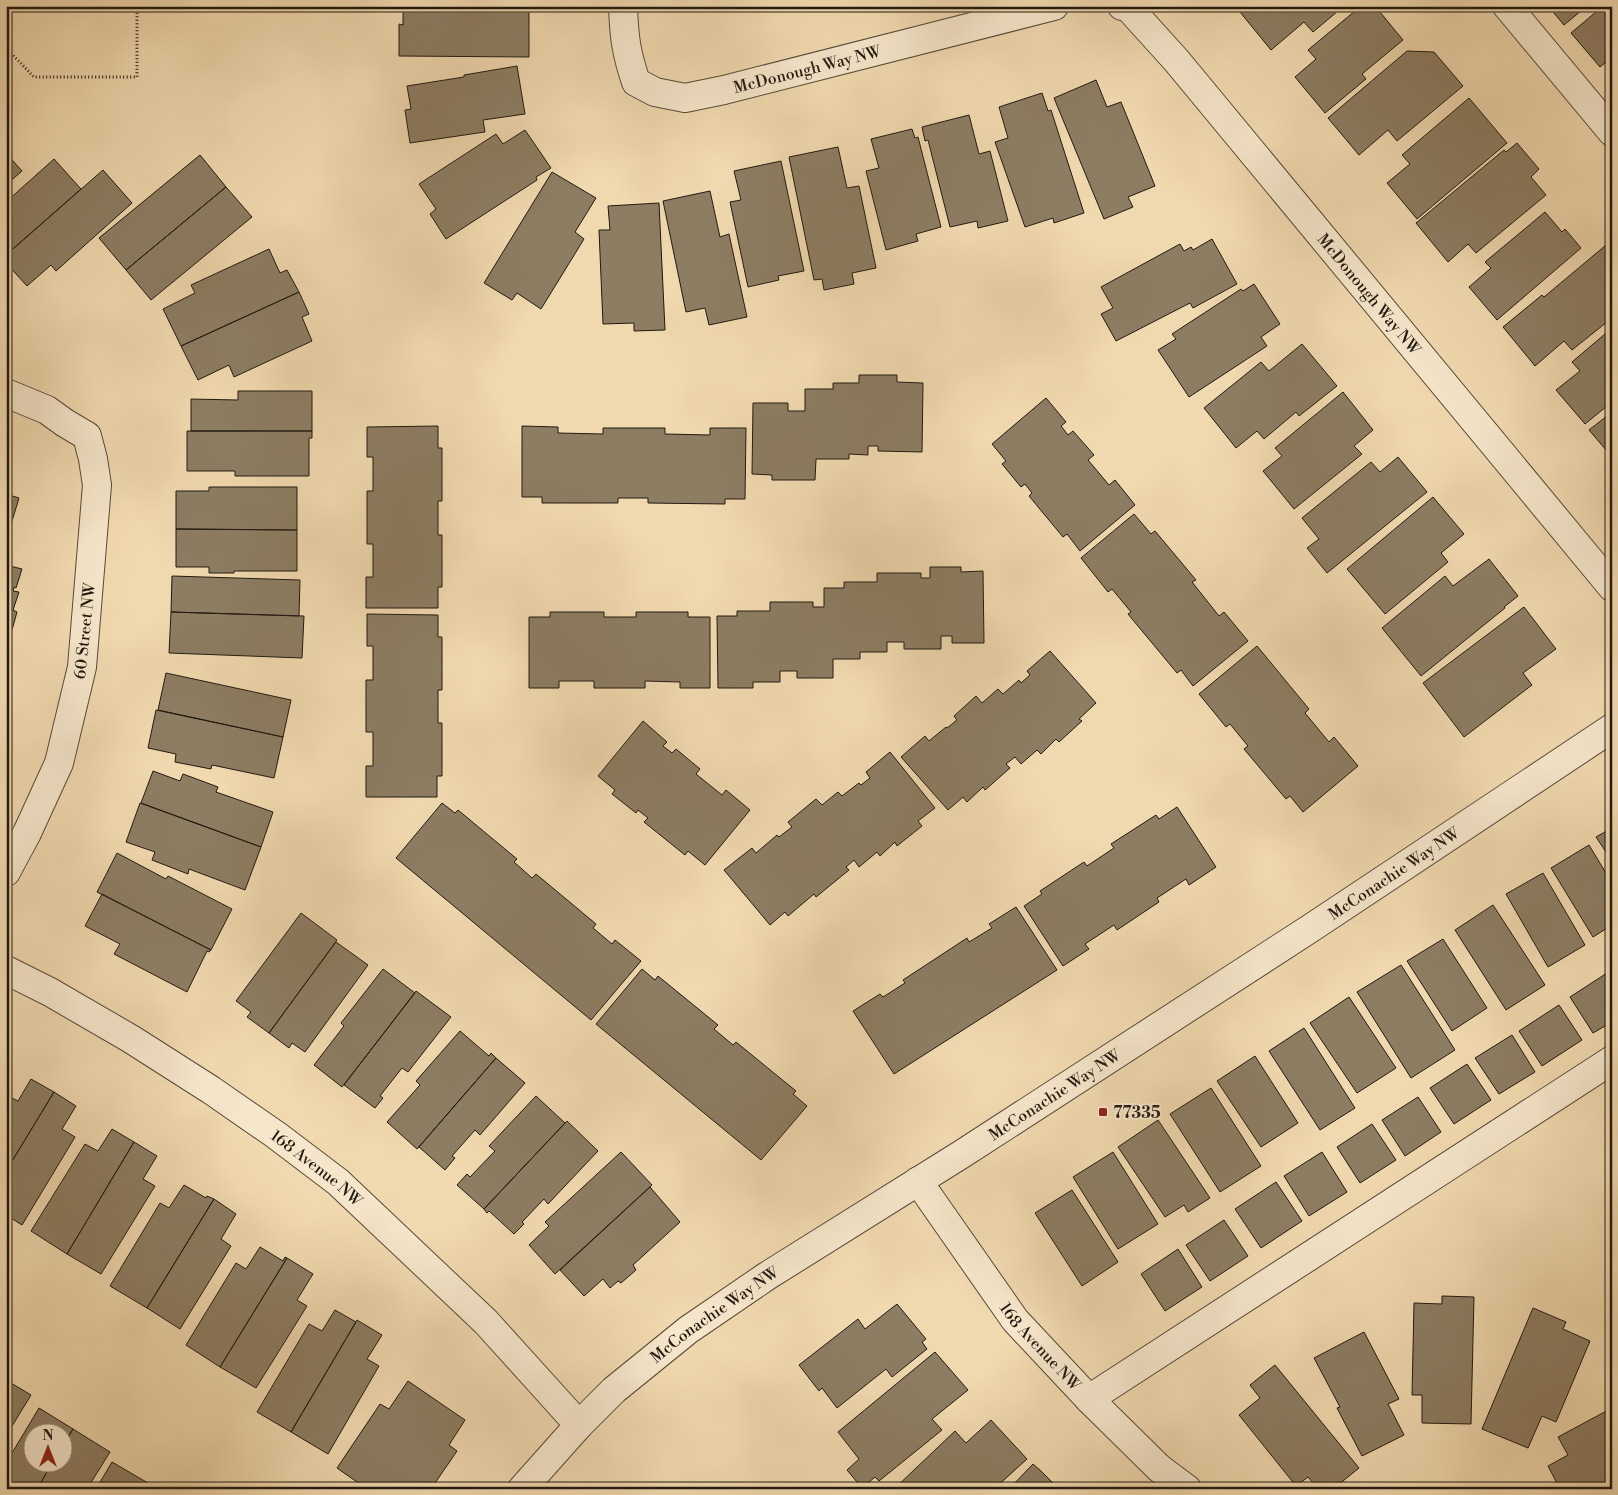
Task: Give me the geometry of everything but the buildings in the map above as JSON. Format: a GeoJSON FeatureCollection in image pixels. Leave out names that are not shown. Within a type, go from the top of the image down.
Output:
{"type":"FeatureCollection","features":[{"type":"Feature","properties":{"kind":"street","name":"McDonough Way NW"},"geometry":{"type":"LineString","coordinates":[[623,6],[627,56],[636,82],[655,92],[685,98],[733,88],[1054,6]]}},
{"type":"Feature","properties":{"kind":"street","name":"McDonough Way NW"},"geometry":{"type":"LineString","coordinates":[[1122,6],[1128,7],[1176,60],[1612,587]]}},
{"type":"Feature","properties":{"kind":"street"},"geometry":{"type":"LineString","coordinates":[[1507,6],[1612,132]]}},
{"type":"Feature","properties":{"kind":"street","name":"60 Street NW"},"geometry":{"type":"LineString","coordinates":[[6,393],[47,410],[64,423],[87,436],[97,485],[82,666],[59,763],[27,833],[6,872]]}},
{"type":"Feature","properties":{"kind":"street","name":"McConachie Way NW"},"geometry":{"type":"LineString","coordinates":[[522,1489],[579,1425],[614,1390],[688,1330],[767,1276],[1311,928],[1612,728]]}},
{"type":"Feature","properties":{"kind":"street","name":"168 Avenue NW"},"geometry":{"type":"LineString","coordinates":[[6,970],[50,992],[147,1049],[235,1106],[338,1182],[486,1322],[579,1425]]}},
{"type":"Feature","properties":{"kind":"street"},"geometry":{"type":"LineString","coordinates":[[1089,1399],[1612,1060]]}},
{"type":"Feature","properties":{"kind":"street","name":"168 Avenue NW"},"geometry":{"type":"LineString","coordinates":[[918,1181],[1016,1320],[1089,1399],[1159,1468],[1187,1489]]}},
{"type":"Feature","properties":{"kind":"path"},"geometry":{"type":"LineString","coordinates":[[6,48],[34,77],[137,77],[137,6]]}},
{"type":"Feature","properties":{"kind":"place","name":"77335"},"geometry":{"type":"Point","coordinates":[1103,1112]}}]}
